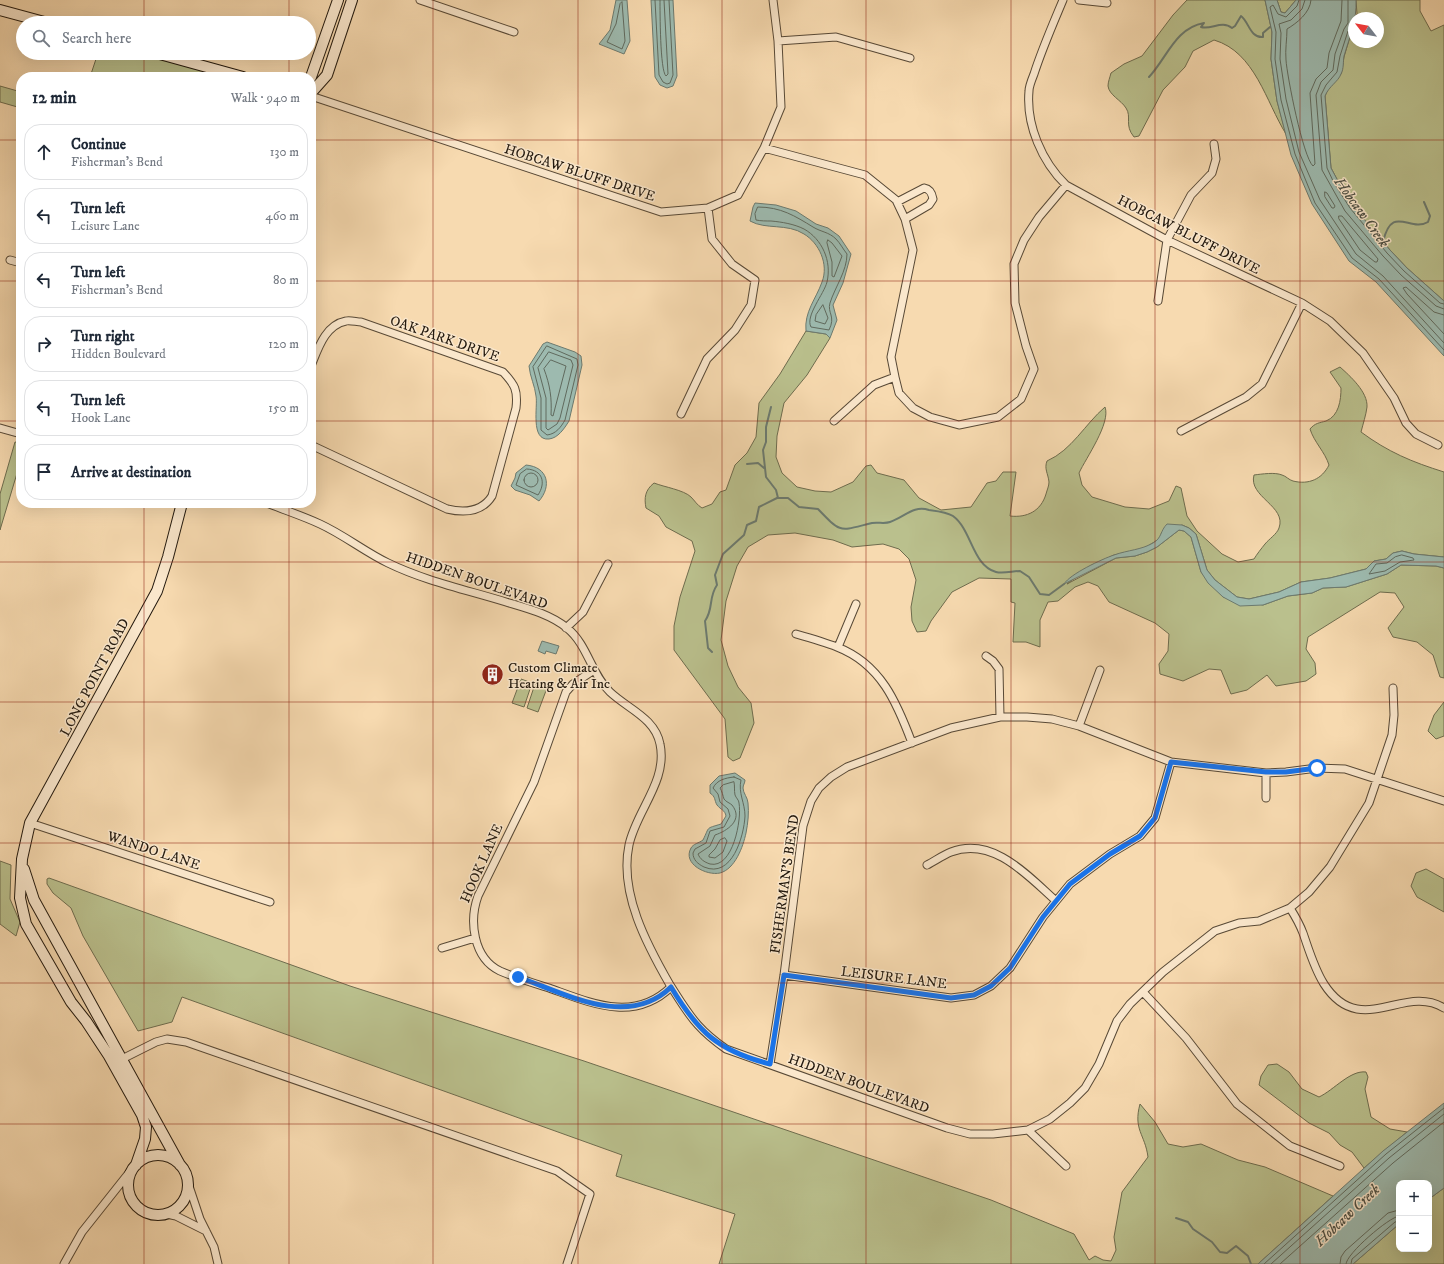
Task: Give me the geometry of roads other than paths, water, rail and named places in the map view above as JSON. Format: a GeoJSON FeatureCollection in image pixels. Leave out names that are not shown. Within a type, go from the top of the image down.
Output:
{"type":"FeatureCollection","features":[{"type":"Feature","properties":{"kind":"main road"},"geometry":{"type":"LineString","coordinates":[[313,72],[338,0]]}},
{"type":"Feature","properties":{"kind":"main road"},"geometry":{"type":"LineString","coordinates":[[316,89],[327,75],[352,0]]}},
{"type":"Feature","properties":{"kind":"main road"},"geometry":{"type":"LineString","coordinates":[[0,10],[22,16]]}},
{"type":"Feature","properties":{"kind":"main road"},"geometry":{"type":"LineString","coordinates":[[181,60],[225,72]]}},
{"type":"Feature","properties":{"kind":"main road","name":"LONG POINT ROAD"},"geometry":{"type":"LineString","coordinates":[[134,1167],[145,1139],[146,1127],[142,1115],[109,1056],[86,1021],[71,1002],[26,924],[20,898],[22,860],[30,823],[156,591],[170,553],[181,508]]}},
{"type":"Feature","properties":{"kind":"main road"},"geometry":{"type":"LineString","coordinates":[[22,860],[34,900],[187,1176],[188,1183],[186,1196],[178,1207],[166,1214],[160,1216],[147,1213],[136,1205],[128,1190],[129,1179],[134,1167],[145,1158],[155,1155],[166,1156],[180,1165]]}},
{"type":"Feature","properties":{"kind":"street"},"geometry":{"type":"LineString","coordinates":[[420,0],[514,32]]}},
{"type":"Feature","properties":{"kind":"street","name":"HOBCAW BLUFF DRIVE"},"geometry":{"type":"LineString","coordinates":[[316,97],[661,212],[708,208],[738,195],[764,148],[781,107],[778,41],[773,0]]}},
{"type":"Feature","properties":{"kind":"street","name":"HOBCAW BLUFF DRIVE"},"geometry":{"type":"LineString","coordinates":[[1063,0],[1039,57],[1029,91],[1031,120],[1036,139],[1051,166],[1066,185],[1167,240],[1302,303],[1330,321],[1363,352],[1394,398],[1406,423],[1416,434],[1438,445]]}},
{"type":"Feature","properties":{"kind":"street"},"geometry":{"type":"LineString","coordinates":[[1080,0],[1107,4]]}},
{"type":"Feature","properties":{"kind":"street"},"geometry":{"type":"LineString","coordinates":[[778,41],[836,37],[910,58]]}},
{"type":"Feature","properties":{"kind":"street"},"geometry":{"type":"LineString","coordinates":[[1158,301],[1167,240],[1191,195],[1212,173],[1216,159],[1214,144]]}},
{"type":"Feature","properties":{"kind":"street"},"geometry":{"type":"LineString","coordinates":[[764,148],[865,175],[897,202],[905,219],[913,250],[891,357],[899,393],[913,408],[930,417],[959,425],[998,417],[1020,399],[1034,369],[1026,346],[1015,303],[1014,264],[1024,240],[1039,218],[1066,185]]}},
{"type":"Feature","properties":{"kind":"street"},"geometry":{"type":"LineString","coordinates":[[897,202],[924,188],[928,189],[932,193],[933,199],[929,205],[905,219]]}},
{"type":"Feature","properties":{"kind":"street"},"geometry":{"type":"LineString","coordinates":[[681,414],[707,359],[735,330],[752,305],[755,280],[732,264],[712,240],[708,208]]}},
{"type":"Feature","properties":{"kind":"street"},"geometry":{"type":"LineString","coordinates":[[10,260],[16,262]]}},
{"type":"Feature","properties":{"kind":"street"},"geometry":{"type":"LineString","coordinates":[[1181,431],[1246,397],[1262,384],[1302,303]]}},
{"type":"Feature","properties":{"kind":"street","name":"OAK PARK DRIVE"},"geometry":{"type":"LineString","coordinates":[[316,354],[321,342],[331,328],[346,321],[361,322],[504,372],[513,382],[518,394],[516,408],[492,496],[483,506],[471,511],[459,512],[447,508],[316,448]]}},
{"type":"Feature","properties":{"kind":"street"},"geometry":{"type":"LineString","coordinates":[[834,421],[874,385],[895,377]]}},
{"type":"Feature","properties":{"kind":"street"},"geometry":{"type":"LineString","coordinates":[[0,428],[16,433]]}},
{"type":"Feature","properties":{"kind":"street","name":"HIDDEN BOULEVARD"},"geometry":{"type":"LineString","coordinates":[[279,508],[321,525],[388,563],[421,576],[546,616],[566,628],[584,648],[594,670],[608,690],[645,718],[652,726],[660,744],[661,759],[658,778],[634,829],[628,846],[627,868],[637,922],[653,956],[686,1011],[712,1038],[726,1049],[940,1125],[970,1134],[993,1134],[1028,1130],[1050,1119],[1070,1103],[1085,1088],[1099,1064],[1117,1021],[1130,1004],[1187,952],[1215,931],[1239,923],[1259,921],[1290,908],[1309,892],[1330,867],[1369,803],[1392,735],[1394,715],[1393,688]]}},
{"type":"Feature","properties":{"kind":"street"},"geometry":{"type":"LineString","coordinates":[[566,628],[583,612],[608,564]]}},
{"type":"Feature","properties":{"kind":"street"},"geometry":{"type":"LineString","coordinates":[[838,647],[856,604]]}},
{"type":"Feature","properties":{"kind":"street"},"geometry":{"type":"LineString","coordinates":[[796,634],[838,647],[858,658],[880,677],[894,697],[912,743]]}},
{"type":"Feature","properties":{"kind":"street"},"geometry":{"type":"LineString","coordinates":[[986,656],[993,661],[999,669],[1000,717]]}},
{"type":"Feature","properties":{"kind":"street","name":"HOOK LANE"},"geometry":{"type":"LineString","coordinates":[[594,670],[573,684],[566,692],[534,782],[478,896],[472,922],[475,938],[485,957],[501,971],[597,1004],[624,1008],[635,1006],[662,996],[671,987]]}},
{"type":"Feature","properties":{"kind":"street"},"geometry":{"type":"LineString","coordinates":[[1079,726],[1100,670]]}},
{"type":"Feature","properties":{"kind":"street","name":"FISHERMAN'S BEND"},"geometry":{"type":"LineString","coordinates":[[770,1064],[784,975],[803,826],[810,801],[819,788],[831,777],[847,767],[951,728],[1000,717],[1028,716],[1052,719],[1079,726],[1171,762],[1266,772],[1286,772],[1317,768],[1345,769],[1444,801]]}},
{"type":"Feature","properties":{"kind":"street","name":"LEISURE LANE"},"geometry":{"type":"LineString","coordinates":[[784,975],[951,998],[974,995],[991,986],[1010,968],[1056,900],[1070,884],[1110,854],[1140,836],[1155,818],[1171,762]]}},
{"type":"Feature","properties":{"kind":"street"},"geometry":{"type":"LineString","coordinates":[[1266,772],[1266,798]]}},
{"type":"Feature","properties":{"kind":"street","name":"WANDO LANE"},"geometry":{"type":"LineString","coordinates":[[30,823],[270,902]]}},
{"type":"Feature","properties":{"kind":"street"},"geometry":{"type":"LineString","coordinates":[[927,865],[952,852],[972,848],[990,851],[1014,864],[1056,900]]}},
{"type":"Feature","properties":{"kind":"street"},"geometry":{"type":"LineString","coordinates":[[1290,908],[1302,932],[1311,958],[1324,984],[1335,998],[1362,1011],[1424,1000],[1444,1008]]}},
{"type":"Feature","properties":{"kind":"street"},"geometry":{"type":"LineString","coordinates":[[442,948],[475,938]]}},
{"type":"Feature","properties":{"kind":"street"},"geometry":{"type":"LineString","coordinates":[[1143,992],[1186,1038],[1237,1104],[1290,1146],[1340,1166]]}},
{"type":"Feature","properties":{"kind":"street"},"geometry":{"type":"LineString","coordinates":[[122,1059],[156,1042],[167,1040],[186,1042],[558,1171],[590,1194],[567,1264]]}},
{"type":"Feature","properties":{"kind":"street"},"geometry":{"type":"LineString","coordinates":[[1028,1130],[1066,1166]]}},
{"type":"Feature","properties":{"kind":"street"},"geometry":{"type":"LineString","coordinates":[[64,1264],[82,1232],[120,1182],[134,1167]]}},
{"type":"Feature","properties":{"kind":"street"},"geometry":{"type":"LineString","coordinates":[[188,1183],[200,1219],[214,1247],[218,1264]]}},
{"type":"Feature","properties":{"kind":"street"},"geometry":{"type":"LineString","coordinates":[[166,1214],[176,1216],[207,1231]]}},
{"type":"Feature","properties":{"kind":"water"},"geometry":{"type":"Polygon","coordinates":[[[616,0],[627,0],[630,41],[624,54],[599,44],[610,30],[616,0]]]}},
{"type":"Feature","properties":{"kind":"water"},"geometry":{"type":"Polygon","coordinates":[[[651,0],[673,0],[677,76],[673,86],[667,88],[660,85],[655,77],[651,0]]]}},
{"type":"Feature","properties":{"kind":"water"},"geometry":{"type":"Polygon","coordinates":[[[1265,0],[1277,0],[1281,12],[1285,13],[1296,0],[1356,0],[1355,12],[1348,12],[1348,44],[1344,56],[1342,72],[1340,77],[1325,96],[1331,168],[1353,206],[1390,250],[1407,268],[1444,301],[1444,356],[1376,282],[1349,261],[1312,204],[1291,155],[1277,101],[1271,59],[1272,32],[1265,0]]]}},
{"type":"Feature","properties":{"kind":"water"},"geometry":{"type":"Polygon","coordinates":[[[755,203],[776,205],[796,211],[816,224],[828,228],[839,236],[851,254],[843,283],[833,305],[837,320],[830,338],[826,334],[806,331],[807,318],[824,275],[823,261],[818,248],[809,238],[797,231],[784,227],[756,224],[750,221],[755,203]]]}},
{"type":"Feature","properties":{"kind":"water"},"geometry":{"type":"Polygon","coordinates":[[[547,342],[575,352],[581,356],[582,365],[569,421],[558,435],[549,439],[543,438],[539,435],[537,429],[536,396],[529,366],[543,344],[547,342]]]}},
{"type":"Feature","properties":{"kind":"water"},"geometry":{"type":"Polygon","coordinates":[[[526,465],[539,469],[546,478],[546,489],[539,501],[530,495],[515,490],[511,486],[516,473],[526,465]]]}},
{"type":"Feature","properties":{"kind":"water"},"geometry":{"type":"Polygon","coordinates":[[[1167,524],[1182,525],[1189,528],[1196,534],[1207,570],[1215,580],[1237,597],[1249,599],[1279,592],[1301,582],[1330,578],[1366,569],[1374,561],[1386,559],[1393,553],[1402,551],[1414,554],[1444,557],[1444,568],[1436,566],[1401,565],[1387,574],[1346,587],[1323,588],[1312,593],[1288,596],[1263,605],[1240,606],[1223,597],[1208,583],[1201,572],[1191,537],[1184,531],[1179,530],[1157,547],[1147,552],[1135,556],[1116,558],[1064,584],[1079,571],[1102,560],[1119,553],[1144,547],[1153,543],[1158,539],[1167,524]]]}},
{"type":"Feature","properties":{"kind":"water"},"geometry":{"type":"Polygon","coordinates":[[[542,641],[559,646],[556,654],[546,651],[545,654],[538,651],[542,641]]]}},
{"type":"Feature","properties":{"kind":"water"},"geometry":{"type":"Polygon","coordinates":[[[735,773],[745,780],[743,788],[748,801],[748,810],[745,839],[738,857],[730,867],[720,873],[709,873],[697,868],[690,859],[689,854],[692,847],[703,840],[708,830],[721,824],[726,816],[724,811],[717,805],[714,797],[710,793],[710,785],[719,776],[735,773]]]}},
{"type":"Feature","properties":{"kind":"water","name":"Hobcaw Creek"},"geometry":{"type":"Polygon","coordinates":[[[1444,1103],[1444,1188],[1432,1197],[1432,1180],[1396,1180],[1396,1227],[1353,1264],[1258,1264],[1383,1151],[1444,1103]]]}},
{"type":"Feature","properties":{"kind":"waterway"},"geometry":{"type":"LineString","coordinates":[[1149,77],[1179,37],[1194,26],[1204,23],[1201,27],[1205,28],[1224,25],[1232,28],[1241,16],[1252,32],[1259,37],[1263,37],[1263,33],[1270,27]]}},
{"type":"Feature","properties":{"kind":"waterway","name":"Hobcaw Creek"},"geometry":{"type":"LineString","coordinates":[[1383,242],[1387,230],[1391,224],[1396,221],[1415,224],[1428,222],[1430,216],[1424,202]]}},
{"type":"Feature","properties":{"kind":"waterway"},"geometry":{"type":"LineString","coordinates":[[771,407],[766,427],[766,442],[763,450],[766,477],[776,490],[778,498]]}},
{"type":"Feature","properties":{"kind":"waterway"},"geometry":{"type":"LineString","coordinates":[[747,464],[758,463],[764,468]]}},
{"type":"Feature","properties":{"kind":"waterway"},"geometry":{"type":"LineString","coordinates":[[712,652],[708,648],[705,621],[708,616],[714,590],[717,585],[715,575],[723,554],[744,535],[747,525],[756,521],[759,507],[777,498],[788,498],[799,507],[818,509],[837,527],[847,529],[872,523],[888,523],[918,509],[945,513],[953,516],[959,522],[977,555],[988,568],[999,573],[1020,571],[1029,577],[1040,594],[1049,595],[1064,584]]}},
{"type":"Feature","properties":{"kind":"waterway"},"geometry":{"type":"LineString","coordinates":[[1176,1218],[1188,1222],[1193,1229],[1212,1242],[1220,1252],[1227,1253],[1236,1246],[1248,1256],[1251,1264]]}},
{"type":"Feature","properties":{"kind":"place","name":"Custom Climate Heating & Air Inc"},"geometry":{"type":"Point","coordinates":[492,675]}}]}
